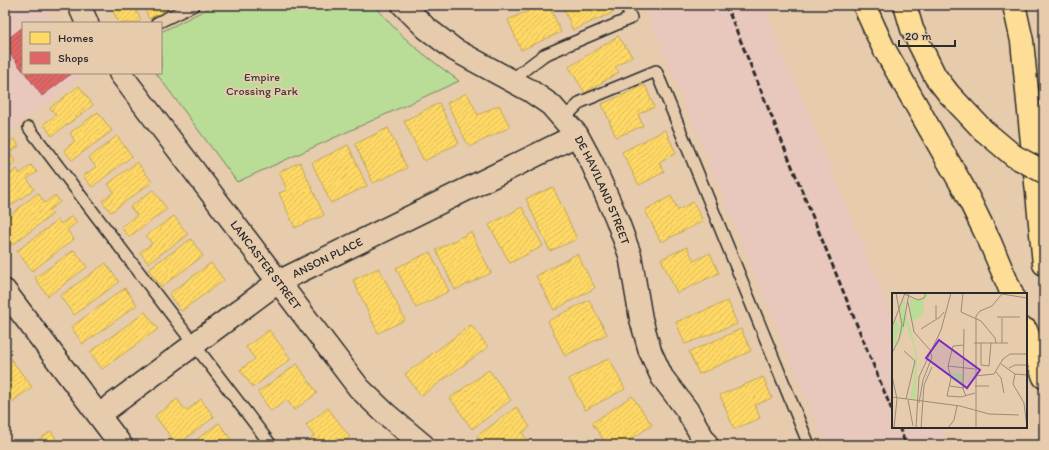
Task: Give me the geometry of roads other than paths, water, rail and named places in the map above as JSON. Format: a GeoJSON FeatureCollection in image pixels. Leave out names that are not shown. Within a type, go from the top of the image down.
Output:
{"type":"FeatureCollection","features":[{"type":"Feature","properties":{"kind":"highway"},"geometry":{"type":"LineString","coordinates":[[864,5],[883,48],[964,189],[990,242],[1012,293]]}},
{"type":"Feature","properties":{"kind":"highway"},"geometry":{"type":"LineString","coordinates":[[905,5],[912,29],[935,76],[949,94],[983,130],[1014,156],[1044,172]]}},
{"type":"Feature","properties":{"kind":"highway"},"geometry":{"type":"LineString","coordinates":[[1014,5],[1022,41],[1044,264]]}},
{"type":"Feature","properties":{"kind":"highway"},"geometry":{"type":"LineString","coordinates":[[1027,333],[1044,377]]}},
{"type":"Feature","properties":{"kind":"street"},"geometry":{"type":"LineString","coordinates":[[79,5],[88,22]]}},
{"type":"Feature","properties":{"kind":"street","name":"DE HAVILAND STREET"},"geometry":{"type":"LineString","coordinates":[[403,5],[426,28],[455,50],[535,94],[551,106],[570,126],[592,163],[616,217],[630,256],[641,320],[650,351],[662,377],[687,410],[707,445]]}},
{"type":"Feature","properties":{"kind":"street","name":"LANCASTER STREET"},"geometry":{"type":"LineString","coordinates":[[121,74],[359,388],[386,414],[423,445]]}},
{"type":"Feature","properties":{"kind":"street","name":"ANSON PLACE"},"geometry":{"type":"LineString","coordinates":[[99,416],[278,282],[570,126]]}},
{"type":"Feature","properties":{"kind":"street"},"geometry":{"type":"LineString","coordinates":[[6,293],[121,445]]}},
{"type":"Feature","properties":{"kind":"lane"},"geometry":{"type":"LineString","coordinates":[[159,22],[194,5]]}},
{"type":"Feature","properties":{"kind":"lane"},"geometry":{"type":"LineString","coordinates":[[511,80],[544,56],[631,18],[626,5]]}},
{"type":"Feature","properties":{"kind":"lane"},"geometry":{"type":"LineString","coordinates":[[570,126],[581,102],[656,71],[809,445]]}},
{"type":"Feature","properties":{"kind":"lane"},"geometry":{"type":"LineString","coordinates":[[29,128],[271,445]]}},
{"type":"Feature","properties":{"kind":"railway"},"geometry":{"type":"LineString","coordinates":[[726,5],[892,411]]}},
{"type":"Feature","properties":{"kind":"railway"},"geometry":{"type":"LineString","coordinates":[[899,428],[906,445]]}},
{"type":"Feature","properties":{"kind":"park label","name":"Empire Crossing Park"},"geometry":{"type":"Point","coordinates":[262,84]}}]}
